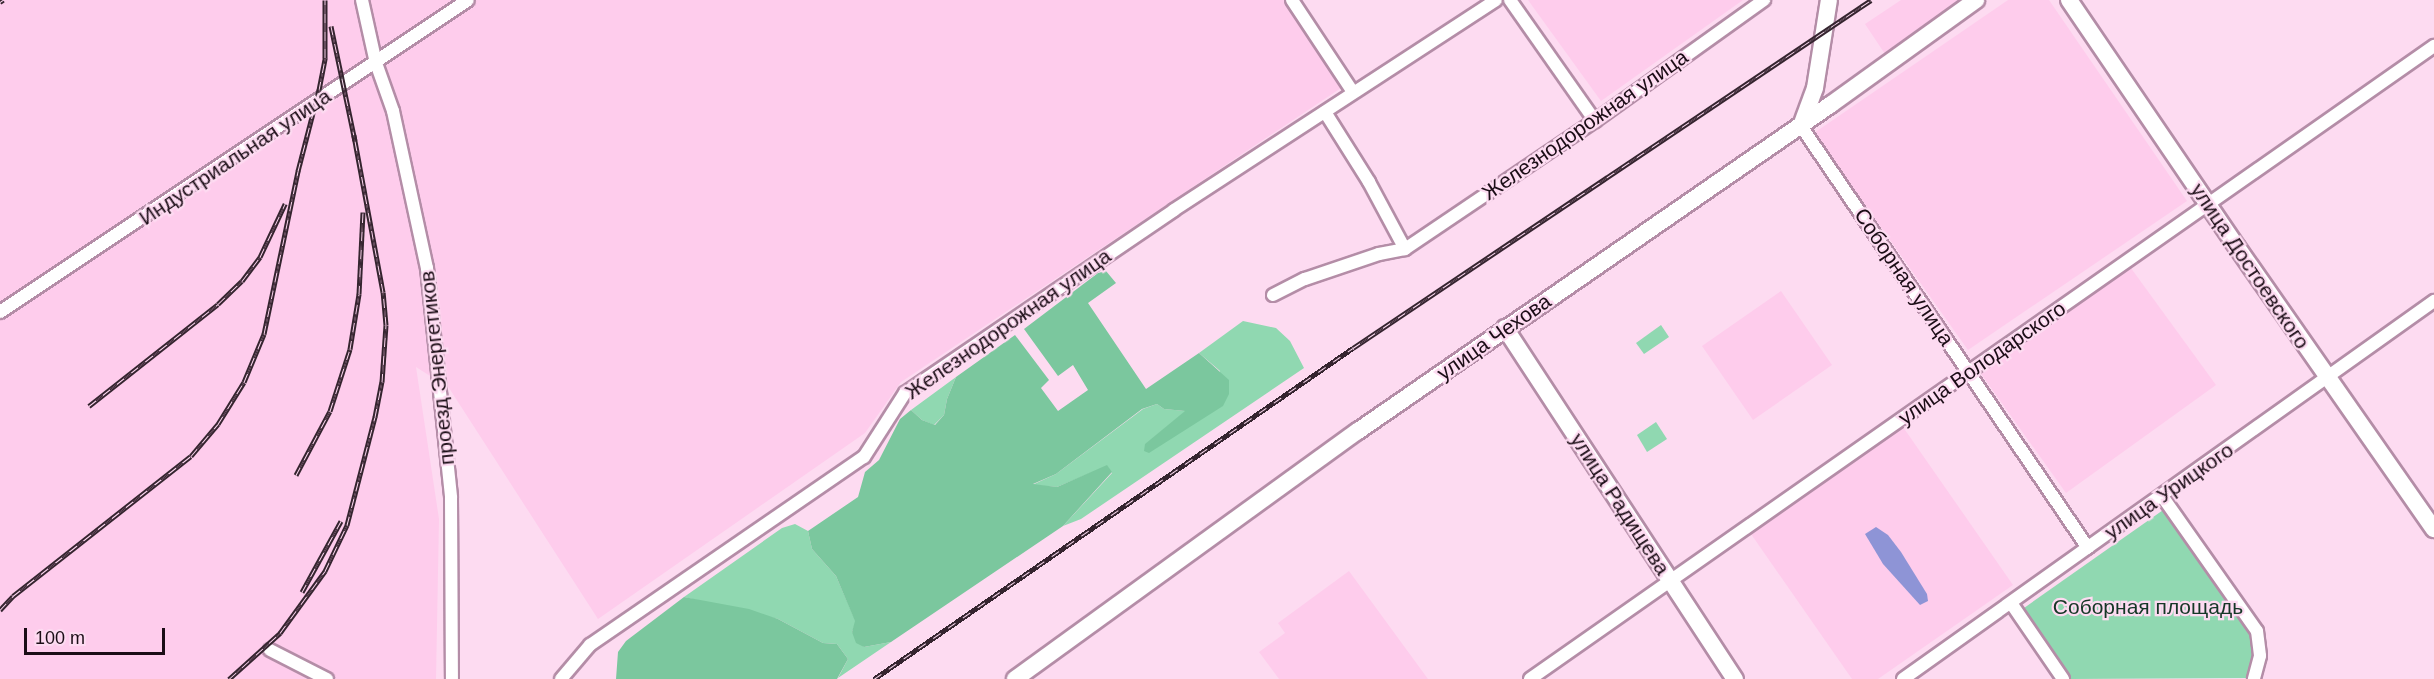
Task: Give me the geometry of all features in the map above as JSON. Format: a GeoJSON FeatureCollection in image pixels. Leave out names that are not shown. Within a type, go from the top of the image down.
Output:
{"type":"FeatureCollection","features":[{"type":"Feature","properties":{"kind":"street","name":"проезд Энергетиков"},"geometry":{"type":"LineString","coordinates":[[362,0],[376,63],[393,111],[427,268],[451,498],[452,679]]}},
{"type":"Feature","properties":{"kind":"street","name":"Индустриальная улица"},"geometry":{"type":"LineString","coordinates":[[0,312],[468,0]]}},
{"type":"Feature","properties":{"kind":"street"},"geometry":{"type":"LineString","coordinates":[[1292,0],[1353,92]]}},
{"type":"Feature","properties":{"kind":"street","name":"Железнодорожная улица"},"geometry":{"type":"LineString","coordinates":[[561,679],[590,645],[864,457],[905,393],[1324,111],[1496,0]]}},
{"type":"Feature","properties":{"kind":"street"},"geometry":{"type":"LineString","coordinates":[[1510,0],[1595,121]]}},
{"type":"Feature","properties":{"kind":"street","name":"Железнодорожная улица"},"geometry":{"type":"LineString","coordinates":[[1273,295],[1305,279],[1358,261],[1405,249],[1595,121],[1764,0]]}},
{"type":"Feature","properties":{"kind":"street"},"geometry":{"type":"LineString","coordinates":[[1801,126],[1815,88],[1829,0]]}},
{"type":"Feature","properties":{"kind":"street","name":"улица Чехова"},"geometry":{"type":"LineString","coordinates":[[1015,679],[1505,328],[1801,126],[1976,0]]}},
{"type":"Feature","properties":{"kind":"street","name":"улица Достоевского"},"geometry":{"type":"LineString","coordinates":[[2069,0],[2208,206],[2434,529]]}},
{"type":"Feature","properties":{"kind":"street","name":"улица Володарского"},"geometry":{"type":"LineString","coordinates":[[1530,679],[1969,374],[2434,46]]}},
{"type":"Feature","properties":{"kind":"street"},"geometry":{"type":"LineString","coordinates":[[1815,88],[1819,100],[1830,105]]}},
{"type":"Feature","properties":{"kind":"street"},"geometry":{"type":"LineString","coordinates":[[1324,111],[1374,190],[1405,249]]}},
{"type":"Feature","properties":{"kind":"street","name":"Соборная улица"},"geometry":{"type":"LineString","coordinates":[[1801,126],[2088,548]]}},
{"type":"Feature","properties":{"kind":"street","name":"улица Урицкого"},"geometry":{"type":"LineString","coordinates":[[1903,679],[2434,301]]}},
{"type":"Feature","properties":{"kind":"street","name":"улица Радищева"},"geometry":{"type":"LineString","coordinates":[[1505,328],[1736,679]]}},
{"type":"Feature","properties":{"kind":"street"},"geometry":{"type":"LineString","coordinates":[[2162,496],[2257,631],[2260,656],[2254,679]]}},
{"type":"Feature","properties":{"kind":"street"},"geometry":{"type":"LineString","coordinates":[[2011,603],[2063,679]]}},
{"type":"Feature","properties":{"kind":"street"},"geometry":{"type":"LineString","coordinates":[[270,650],[327,679]]}},
{"type":"Feature","properties":{"kind":"shaded area"},"geometry":{"type":"Polygon","coordinates":[[[0,0],[1286,0],[1344,86],[901,382],[865,433],[598,619],[449,388],[416,367],[439,519],[436,679],[0,679],[0,0]]]}},
{"type":"Feature","properties":{"kind":"shaded area"},"geometry":{"type":"Polygon","coordinates":[[[1528,0],[1743,0],[1601,101],[1528,0]]]}},
{"type":"Feature","properties":{"kind":"shaded area"},"geometry":{"type":"Polygon","coordinates":[[[1901,0],[1963,0],[1885,54],[1865,24],[1901,0]]]}},
{"type":"Feature","properties":{"kind":"shaded area"},"geometry":{"type":"Polygon","coordinates":[[[2008,0],[2049,0],[2187,201],[1968,350],[1814,133],[2008,0]]]}},
{"type":"Feature","properties":{"kind":"shaded area"},"geometry":{"type":"Polygon","coordinates":[[[2128,264],[2216,385],[2066,493],[1979,371],[2128,264]]]}},
{"type":"Feature","properties":{"kind":"shaded area"},"geometry":{"type":"Polygon","coordinates":[[[1781,291],[1832,365],[1753,420],[1702,346],[1781,291]]]}},
{"type":"Feature","properties":{"kind":"shaded area"},"geometry":{"type":"Polygon","coordinates":[[[1903,427],[2013,585],[1878,679],[1852,679],[1751,534],[1903,427]]]}},
{"type":"Feature","properties":{"kind":"shaded area"},"geometry":{"type":"Polygon","coordinates":[[[1349,571],[1428,679],[1279,679],[1259,652],[1285,633],[1278,623],[1349,571]]]}},
{"type":"Feature","properties":{"kind":"green space"},"geometry":{"type":"Polygon","coordinates":[[[1106,271],[1116,283],[1088,303],[1146,389],[1199,353],[1229,380],[1229,394],[1223,406],[1149,453],[1144,451],[1145,444],[1185,411],[1164,409],[1157,404],[1142,409],[1056,474],[1033,484],[1057,487],[1107,465],[1112,472],[1063,526],[891,642],[864,647],[856,643],[852,632],[855,621],[836,576],[812,549],[808,531],[858,497],[865,472],[879,460],[900,419],[911,410],[922,420],[935,425],[944,415],[947,399],[956,377],[1015,335],[1049,380],[1041,388],[1058,411],[1088,390],[1073,365],[1058,376],[1024,329],[1098,273],[1106,271]]]}},
{"type":"Feature","properties":{"kind":"green space"},"geometry":{"type":"Polygon","coordinates":[[[1243,321],[1276,328],[1290,341],[1304,368],[1081,519],[1063,526],[1112,473],[1107,466],[1057,487],[1032,485],[1056,474],[1143,409],[1157,404],[1164,409],[1186,411],[1146,444],[1222,406],[1220,371],[1199,353],[1243,321]]]}},
{"type":"Feature","properties":{"kind":"green space"},"geometry":{"type":"Polygon","coordinates":[[[1661,325],[1669,337],[1644,354],[1636,343],[1661,325]]]}},
{"type":"Feature","properties":{"kind":"green space"},"geometry":{"type":"Polygon","coordinates":[[[956,377],[947,399],[944,415],[934,425],[922,420],[911,410],[956,377]]]}},
{"type":"Feature","properties":{"kind":"green space"},"geometry":{"type":"Polygon","coordinates":[[[1656,422],[1667,439],[1647,452],[1637,435],[1656,422]]]}},
{"type":"Feature","properties":{"kind":"green space","name":"Соборная площадь"},"geometry":{"type":"Polygon","coordinates":[[[2166,508],[2249,630],[2255,650],[2249,678],[2071,679],[2024,608],[2166,508]]]}},
{"type":"Feature","properties":{"kind":"green space"},"geometry":{"type":"Polygon","coordinates":[[[795,524],[808,531],[812,549],[836,576],[856,622],[852,632],[864,647],[891,642],[838,678],[848,659],[837,644],[823,643],[778,619],[684,597],[782,528],[795,524]]]}},
{"type":"Feature","properties":{"kind":"green space"},"geometry":{"type":"Polygon","coordinates":[[[684,597],[749,609],[778,619],[823,643],[837,644],[848,659],[837,679],[616,679],[618,652],[626,641],[684,597]]]}},
{"type":"Feature","properties":{"kind":"water"},"geometry":{"type":"Polygon","coordinates":[[[1876,527],[1888,535],[1901,552],[1927,594],[1928,601],[1920,605],[1883,564],[1865,534],[1876,527]]]}},
{"type":"Feature","properties":{"kind":"railway"},"geometry":{"type":"LineString","coordinates":[[0,610],[13,596],[191,456],[218,424],[244,382],[264,334],[298,171],[319,90],[325,58],[325,0]]}},
{"type":"Feature","properties":{"kind":"railway"},"geometry":{"type":"LineString","coordinates":[[874,679],[1353,348],[1871,0]]}},
{"type":"Feature","properties":{"kind":"railway"},"geometry":{"type":"LineString","coordinates":[[331,26],[355,141]]}},
{"type":"Feature","properties":{"kind":"railway"},"geometry":{"type":"LineString","coordinates":[[229,679],[280,633],[325,571],[347,525],[375,417],[382,382],[386,325],[383,292],[354,135]]}},
{"type":"Feature","properties":{"kind":"railway"},"geometry":{"type":"LineString","coordinates":[[89,406],[218,304],[242,281],[260,257],[285,204]]}},
{"type":"Feature","properties":{"kind":"railway"},"geometry":{"type":"LineString","coordinates":[[296,475],[330,411],[350,349],[359,294],[363,212]]}},
{"type":"Feature","properties":{"kind":"railway"},"geometry":{"type":"LineString","coordinates":[[302,592],[341,521]]}}]}
